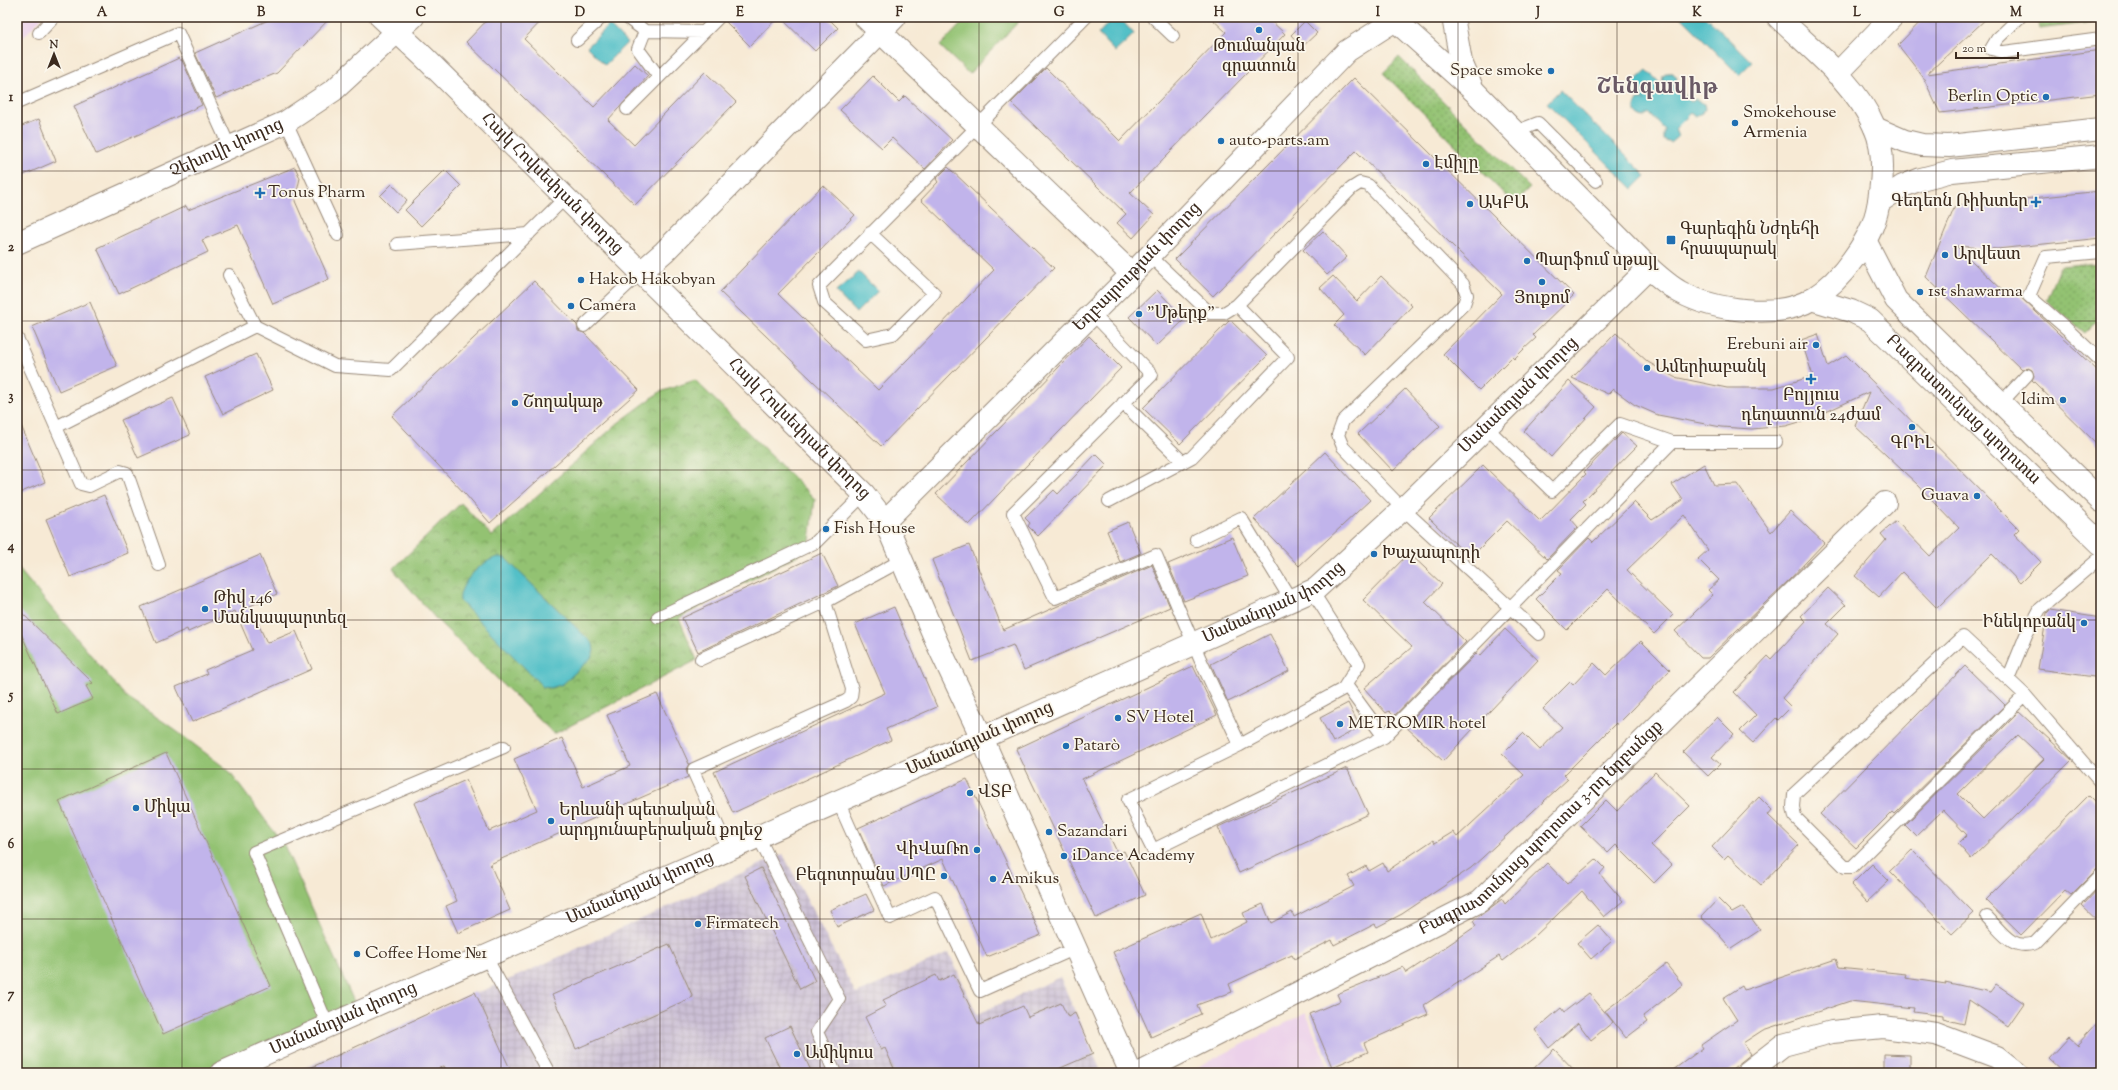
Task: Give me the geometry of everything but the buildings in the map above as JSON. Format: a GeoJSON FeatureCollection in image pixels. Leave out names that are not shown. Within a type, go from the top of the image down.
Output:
{"type":"FeatureCollection","features":[{"type":"Feature","properties":{"kind":"street","name":"Չեխովի փողոց"},"geometry":{"type":"LineString","coordinates":[[17,243],[228,144],[282,114],[328,82],[366,49],[391,23],[413,17]]}},
{"type":"Feature","properties":{"kind":"street"},"geometry":{"type":"LineString","coordinates":[[1453,17],[1460,62],[1473,90]]}},
{"type":"Feature","properties":{"kind":"street"},"geometry":{"type":"LineString","coordinates":[[1398,19],[1473,90],[1649,268],[1680,292],[1710,304],[1755,312],[1790,307],[1811,299],[1846,269],[1866,242],[1877,216],[1879,202],[1882,157],[1875,128],[1857,97],[1837,74],[1778,17]]}},
{"type":"Feature","properties":{"kind":"street"},"geometry":{"type":"LineString","coordinates":[[1837,74],[1892,17]]}},
{"type":"Feature","properties":{"kind":"street","name":"Եղբայրության փողոց"},"geometry":{"type":"LineString","coordinates":[[885,521],[1092,312],[1132,274],[1347,51],[1398,19]]}},
{"type":"Feature","properties":{"kind":"street"},"geometry":{"type":"LineString","coordinates":[[640,273],[664,252],[880,22],[978,126],[1132,274]]}},
{"type":"Feature","properties":{"kind":"street","name":"Չեխովի փողոց"},"geometry":{"type":"LineString","coordinates":[[17,235],[228,144],[286,122],[334,90],[391,23]]}},
{"type":"Feature","properties":{"kind":"street","name":"Հայկ Հովսեփյան փողոց"},"geometry":{"type":"LineString","coordinates":[[391,23],[640,273],[864,494],[885,521],[938,645],[982,738],[1131,1073]]}},
{"type":"Feature","properties":{"kind":"street"},"geometry":{"type":"LineString","coordinates":[[1875,128],[1905,141],[1922,145],[1949,146],[2101,129]]}},
{"type":"Feature","properties":{"kind":"street"},"geometry":{"type":"LineString","coordinates":[[1879,202],[1903,186],[1921,179],[1952,172],[2101,156]]}},
{"type":"Feature","properties":{"kind":"street","name":"Բագրատունյաց պողոտա"},"geometry":{"type":"LineString","coordinates":[[1866,242],[1896,300],[2101,501]]}},
{"type":"Feature","properties":{"kind":"street","name":"Մանանդյան փողոց"},"geometry":{"type":"LineString","coordinates":[[221,1073],[1312,591],[1403,509],[1649,268]]}},
{"type":"Feature","properties":{"kind":"street","name":"Բագրատունյաց պողոտա"},"geometry":{"type":"LineString","coordinates":[[1811,299],[1851,311],[1870,320],[2101,544]]}},
{"type":"Feature","properties":{"kind":"street","name":"Բագրատունյաց պողոտա 3-րդ նրբանցք"},"geometry":{"type":"LineString","coordinates":[[1140,1073],[1480,901],[1885,504]]}},
{"type":"Feature","properties":{"kind":"street"},"geometry":{"type":"LineString","coordinates":[[1746,1073],[1783,1045],[1832,1032],[1884,1027],[1936,1034],[1997,1057],[2017,1073]]}},
{"type":"Feature","properties":{"kind":"lane"},"geometry":{"type":"LineString","coordinates":[[39,32],[54,17]]}},
{"type":"Feature","properties":{"kind":"lane"},"geometry":{"type":"LineString","coordinates":[[577,40],[602,17]]}},
{"type":"Feature","properties":{"kind":"lane"},"geometry":{"type":"LineString","coordinates":[[626,17],[645,31],[704,32]]}},
{"type":"Feature","properties":{"kind":"lane"},"geometry":{"type":"LineString","coordinates":[[627,109],[719,17]]}},
{"type":"Feature","properties":{"kind":"lane"},"geometry":{"type":"LineString","coordinates":[[870,233],[934,292],[893,334],[866,340],[824,302],[819,286],[870,233],[1086,17]]}},
{"type":"Feature","properties":{"kind":"lane"},"geometry":{"type":"LineString","coordinates":[[1153,17],[1172,36]]}},
{"type":"Feature","properties":{"kind":"lane"},"geometry":{"type":"LineString","coordinates":[[2020,17],[1997,39],[1991,49],[2004,52],[2101,39]]}},
{"type":"Feature","properties":{"kind":"lane"},"geometry":{"type":"LineString","coordinates":[[645,31],[638,49],[659,77]]}},
{"type":"Feature","properties":{"kind":"lane"},"geometry":{"type":"LineString","coordinates":[[17,103],[178,33],[228,144]]}},
{"type":"Feature","properties":{"kind":"lane"},"geometry":{"type":"LineString","coordinates":[[286,122],[338,235]]}},
{"type":"Feature","properties":{"kind":"lane"},"geometry":{"type":"LineString","coordinates":[[1515,132],[1538,123],[1596,181]]}},
{"type":"Feature","properties":{"kind":"lane"},"geometry":{"type":"LineString","coordinates":[[1149,255],[1210,313],[1224,313],[1237,305],[1352,188],[1360,183],[1368,185],[1463,284],[1467,295],[1464,304],[1343,421],[1338,434],[1343,447],[1403,509],[1539,634]]}},
{"type":"Feature","properties":{"kind":"lane"},"geometry":{"type":"LineString","coordinates":[[229,275],[255,326],[336,366],[391,370],[565,198]]}},
{"type":"Feature","properties":{"kind":"lane"},"geometry":{"type":"LineString","coordinates":[[397,244],[530,234]]}},
{"type":"Feature","properties":{"kind":"lane"},"geometry":{"type":"LineString","coordinates":[[2101,252],[2046,257],[2028,296],[2064,332],[2101,361]]}},
{"type":"Feature","properties":{"kind":"lane"},"geometry":{"type":"LineString","coordinates":[[584,326],[640,273]]}},
{"type":"Feature","properties":{"kind":"lane"},"geometry":{"type":"LineString","coordinates":[[1109,501],[1192,456],[1288,357],[1237,305]]}},
{"type":"Feature","properties":{"kind":"lane"},"geometry":{"type":"LineString","coordinates":[[1092,312],[1152,375],[1013,513],[1055,598],[1156,555],[1240,745]]}},
{"type":"Feature","properties":{"kind":"lane"},"geometry":{"type":"LineString","coordinates":[[56,427],[255,326]]}},
{"type":"Feature","properties":{"kind":"lane"},"geometry":{"type":"LineString","coordinates":[[17,338],[81,484],[89,486],[120,471],[127,473],[159,565]]}},
{"type":"Feature","properties":{"kind":"lane"},"geometry":{"type":"LineString","coordinates":[[2001,403],[2027,374]]}},
{"type":"Feature","properties":{"kind":"lane"},"geometry":{"type":"LineString","coordinates":[[1123,403],[1183,462]]}},
{"type":"Feature","properties":{"kind":"lane"},"geometry":{"type":"LineString","coordinates":[[1486,427],[1552,491],[1620,424],[1672,442],[1776,442]]}},
{"type":"Feature","properties":{"kind":"lane"},"geometry":{"type":"LineString","coordinates":[[1312,591],[1359,664],[1343,689],[1240,745],[1128,800],[1153,850],[1384,737],[1510,606],[1672,442]]}},
{"type":"Feature","properties":{"kind":"lane"},"geometry":{"type":"LineString","coordinates":[[658,617],[816,542],[864,494]]}},
{"type":"Feature","properties":{"kind":"lane"},"geometry":{"type":"LineString","coordinates":[[1196,540],[1242,518],[1291,600]]}},
{"type":"Feature","properties":{"kind":"lane"},"geometry":{"type":"LineString","coordinates":[[2008,679],[2026,635],[2040,609],[2101,557]]}},
{"type":"Feature","properties":{"kind":"lane"},"geometry":{"type":"LineString","coordinates":[[701,659],[825,602],[902,560]]}},
{"type":"Feature","properties":{"kind":"lane"},"geometry":{"type":"LineString","coordinates":[[728,849],[694,773],[694,769],[846,701],[851,697],[852,689],[825,602]]}},
{"type":"Feature","properties":{"kind":"lane"},"geometry":{"type":"LineString","coordinates":[[2025,695],[1852,867],[1845,867],[1795,817],[1793,807],[1794,794],[1963,637],[2025,695],[2101,783]]}},
{"type":"Feature","properties":{"kind":"lane"},"geometry":{"type":"LineString","coordinates":[[1346,685],[1384,737]]}},
{"type":"Feature","properties":{"kind":"lane"},"geometry":{"type":"LineString","coordinates":[[328,1026],[254,852],[504,747]]}},
{"type":"Feature","properties":{"kind":"lane"},"geometry":{"type":"LineString","coordinates":[[838,801],[890,918],[935,897],[980,991],[1076,948]]}},
{"type":"Feature","properties":{"kind":"lane"},"geometry":{"type":"LineString","coordinates":[[758,836],[838,999],[817,1032],[836,1073]]}},
{"type":"Feature","properties":{"kind":"lane"},"geometry":{"type":"LineString","coordinates":[[1988,917],[2014,944],[2025,946],[2035,943],[2101,875]]}},
{"type":"Feature","properties":{"kind":"lane"},"geometry":{"type":"LineString","coordinates":[[486,957],[548,1073]]}},
{"type":"Feature","properties":{"kind":"shaded area"},"geometry":{"type":"Polygon","coordinates":[[[17,17],[42,17],[17,44],[17,17]]]}},
{"type":"Feature","properties":{"kind":"shaded area"},"geometry":{"type":"Polygon","coordinates":[[[783,854],[856,994],[949,953],[977,1014],[1060,977],[1100,1069],[1092,1073],[292,1073],[524,973],[783,854]]]}},
{"type":"Feature","properties":{"kind":"shaded area"},"geometry":{"type":"Polygon","coordinates":[[[1306,1013],[1331,1073],[1185,1073],[1306,1013]]]}},
{"type":"Feature","properties":{"kind":"green space"},"geometry":{"type":"Polygon","coordinates":[[[968,17],[1017,17],[1020,20],[969,74],[940,46],[968,17]]]}},
{"type":"Feature","properties":{"kind":"green space"},"geometry":{"type":"Polygon","coordinates":[[[2037,17],[2101,17],[2101,21],[2039,29],[2037,17]]]}},
{"type":"Feature","properties":{"kind":"green space"},"geometry":{"type":"Polygon","coordinates":[[[1399,57],[1530,188],[1514,204],[1383,73],[1399,57]]]}},
{"type":"Feature","properties":{"kind":"green space"},"geometry":{"type":"Polygon","coordinates":[[[2101,263],[2101,291],[2097,302],[2099,319],[2085,333],[2046,300],[2060,266],[2101,263]]]}},
{"type":"Feature","properties":{"kind":"green space"},"geometry":{"type":"Polygon","coordinates":[[[695,380],[815,499],[809,549],[679,618],[697,660],[554,734],[436,619],[393,569],[461,503],[492,536],[618,423],[660,392],[695,380]]]}},
{"type":"Feature","properties":{"kind":"green space","name":"Միկա"},"geometry":{"type":"Polygon","coordinates":[[[17,567],[126,697],[167,724],[228,770],[284,845],[355,1004],[200,1073],[17,1073],[17,567]]]}},
{"type":"Feature","properties":{"kind":"water"},"geometry":{"type":"Polygon","coordinates":[[[1114,17],[1119,17],[1134,34],[1115,52],[1098,34],[1114,17]]]}},
{"type":"Feature","properties":{"kind":"water"},"geometry":{"type":"Polygon","coordinates":[[[1681,17],[1706,17],[1752,62],[1739,75],[1681,17]]]}},
{"type":"Feature","properties":{"kind":"water"},"geometry":{"type":"Polygon","coordinates":[[[609,25],[627,43],[605,65],[587,47],[609,25]]]}},
{"type":"Feature","properties":{"kind":"water"},"geometry":{"type":"Polygon","coordinates":[[[1647,70],[1662,85],[1663,76],[1667,73],[1673,73],[1677,78],[1674,86],[1691,102],[1696,99],[1704,104],[1705,109],[1702,113],[1695,116],[1691,113],[1675,129],[1678,137],[1671,143],[1663,140],[1665,130],[1649,113],[1644,117],[1639,116],[1635,112],[1635,106],[1638,100],[1645,100],[1630,85],[1647,70]]]}},
{"type":"Feature","properties":{"kind":"water"},"geometry":{"type":"Polygon","coordinates":[[[1560,90],[1646,176],[1633,189],[1547,103],[1560,90]]]}},
{"type":"Feature","properties":{"kind":"water"},"geometry":{"type":"Polygon","coordinates":[[[859,272],[878,291],[856,313],[836,292],[859,272]]]}},
{"type":"Feature","properties":{"kind":"water"},"geometry":{"type":"Polygon","coordinates":[[[499,557],[505,558],[593,644],[594,651],[591,658],[563,684],[551,688],[543,687],[460,601],[460,595],[463,588],[472,574],[486,562],[499,557]]]}},
{"type":"Feature","properties":{"kind":"place","name":"Թումանյան գրատուն"},"geometry":{"type":"Point","coordinates":[1259,30]}},
{"type":"Feature","properties":{"kind":"place","name":"Space smoke"},"geometry":{"type":"Point","coordinates":[1551,71]}},
{"type":"Feature","properties":{"kind":"place","name":"Berlin Optic"},"geometry":{"type":"Point","coordinates":[2046,97]}},
{"type":"Feature","properties":{"kind":"place","name":"Smokehouse Armenia"},"geometry":{"type":"Point","coordinates":[1735,123]}},
{"type":"Feature","properties":{"kind":"place","name":"auto-parts.am"},"geometry":{"type":"Point","coordinates":[1221,141]}},
{"type":"Feature","properties":{"kind":"place","name":"Էմիլը"},"geometry":{"type":"Point","coordinates":[1426,164]}},
{"type":"Feature","properties":{"kind":"place","name":"Tonus Pharm"},"geometry":{"type":"Point","coordinates":[260,193]}},
{"type":"Feature","properties":{"kind":"place","name":"Գեդեոն Ռիխտեր"},"geometry":{"type":"Point","coordinates":[2036,202]}},
{"type":"Feature","properties":{"kind":"place","name":"ԱԿԲԱ"},"geometry":{"type":"Point","coordinates":[1470,204]}},
{"type":"Feature","properties":{"kind":"place","name":"Գարեգին Նժդեհի հրապարակ"},"geometry":{"type":"Point","coordinates":[1671,240]}},
{"type":"Feature","properties":{"kind":"place","name":"Արվեստ"},"geometry":{"type":"Point","coordinates":[1945,255]}},
{"type":"Feature","properties":{"kind":"place","name":"Պարֆում սթայլ"},"geometry":{"type":"Point","coordinates":[1527,261]}},
{"type":"Feature","properties":{"kind":"place","name":"Hakob Hakobyan"},"geometry":{"type":"Point","coordinates":[581,280]}},
{"type":"Feature","properties":{"kind":"place","name":"Յուքոմ"},"geometry":{"type":"Point","coordinates":[1542,282]}},
{"type":"Feature","properties":{"kind":"place","name":"1st shawarma"},"geometry":{"type":"Point","coordinates":[1920,292]}},
{"type":"Feature","properties":{"kind":"place","name":"Camera"},"geometry":{"type":"Point","coordinates":[571,306]}},
{"type":"Feature","properties":{"kind":"place","name":"\"Մթերք\""},"geometry":{"type":"Point","coordinates":[1139,314]}},
{"type":"Feature","properties":{"kind":"place","name":"Erebuni air"},"geometry":{"type":"Point","coordinates":[1816,345]}},
{"type":"Feature","properties":{"kind":"place","name":"Ամերիաբանկ"},"geometry":{"type":"Point","coordinates":[1647,368]}},
{"type":"Feature","properties":{"kind":"place","name":"Բոլյուս դեղատուն 24ժամ"},"geometry":{"type":"Point","coordinates":[1811,379]}},
{"type":"Feature","properties":{"kind":"place","name":"Idim"},"geometry":{"type":"Point","coordinates":[2063,400]}},
{"type":"Feature","properties":{"kind":"place","name":"Շողակաթ"},"geometry":{"type":"Point","coordinates":[515,403]}},
{"type":"Feature","properties":{"kind":"place","name":"ԳՐԻԼ"},"geometry":{"type":"Point","coordinates":[1912,427]}},
{"type":"Feature","properties":{"kind":"place","name":"Guava"},"geometry":{"type":"Point","coordinates":[1977,496]}},
{"type":"Feature","properties":{"kind":"place","name":"Fish House"},"geometry":{"type":"Point","coordinates":[826,529]}},
{"type":"Feature","properties":{"kind":"place","name":"Խաչապուրի"},"geometry":{"type":"Point","coordinates":[1374,554]}},
{"type":"Feature","properties":{"kind":"place","name":"Թիվ 146 Մանկապարտեզ"},"geometry":{"type":"Point","coordinates":[205,609]}},
{"type":"Feature","properties":{"kind":"place","name":"Ինեկոբանկ"},"geometry":{"type":"Point","coordinates":[2084,623]}},
{"type":"Feature","properties":{"kind":"place","name":"SV Hotel"},"geometry":{"type":"Point","coordinates":[1118,718]}},
{"type":"Feature","properties":{"kind":"place","name":"METROMIR hotel"},"geometry":{"type":"Point","coordinates":[1340,724]}},
{"type":"Feature","properties":{"kind":"place","name":"Patarò"},"geometry":{"type":"Point","coordinates":[1066,746]}},
{"type":"Feature","properties":{"kind":"place","name":"ՎՏԲ"},"geometry":{"type":"Point","coordinates":[970,793]}},
{"type":"Feature","properties":{"kind":"place","name":"Միկա"},"geometry":{"type":"Point","coordinates":[136,808]}},
{"type":"Feature","properties":{"kind":"place","name":"Երևանի պետական արդյունաբերական քոլեջ"},"geometry":{"type":"Point","coordinates":[551,821]}},
{"type":"Feature","properties":{"kind":"place","name":"Sazandari"},"geometry":{"type":"Point","coordinates":[1049,832]}},
{"type":"Feature","properties":{"kind":"place","name":"ՎիՎաՌո"},"geometry":{"type":"Point","coordinates":[977,850]}},
{"type":"Feature","properties":{"kind":"place","name":"iDance Academy"},"geometry":{"type":"Point","coordinates":[1064,856]}},
{"type":"Feature","properties":{"kind":"place","name":"Բեգոտրանս ՍՊԸ"},"geometry":{"type":"Point","coordinates":[944,876]}},
{"type":"Feature","properties":{"kind":"place","name":"Amikus"},"geometry":{"type":"Point","coordinates":[993,879]}},
{"type":"Feature","properties":{"kind":"place","name":"Firmatech"},"geometry":{"type":"Point","coordinates":[698,924]}},
{"type":"Feature","properties":{"kind":"place","name":"Coffee Home №1"},"geometry":{"type":"Point","coordinates":[357,954]}},
{"type":"Feature","properties":{"kind":"place","name":"Ամիկուս"},"geometry":{"type":"Point","coordinates":[797,1054]}},
{"type":"Feature","properties":{"kind":"district","name":"Շենգավիթ"},"geometry":{"type":"Point","coordinates":[1658,88]}}]}
